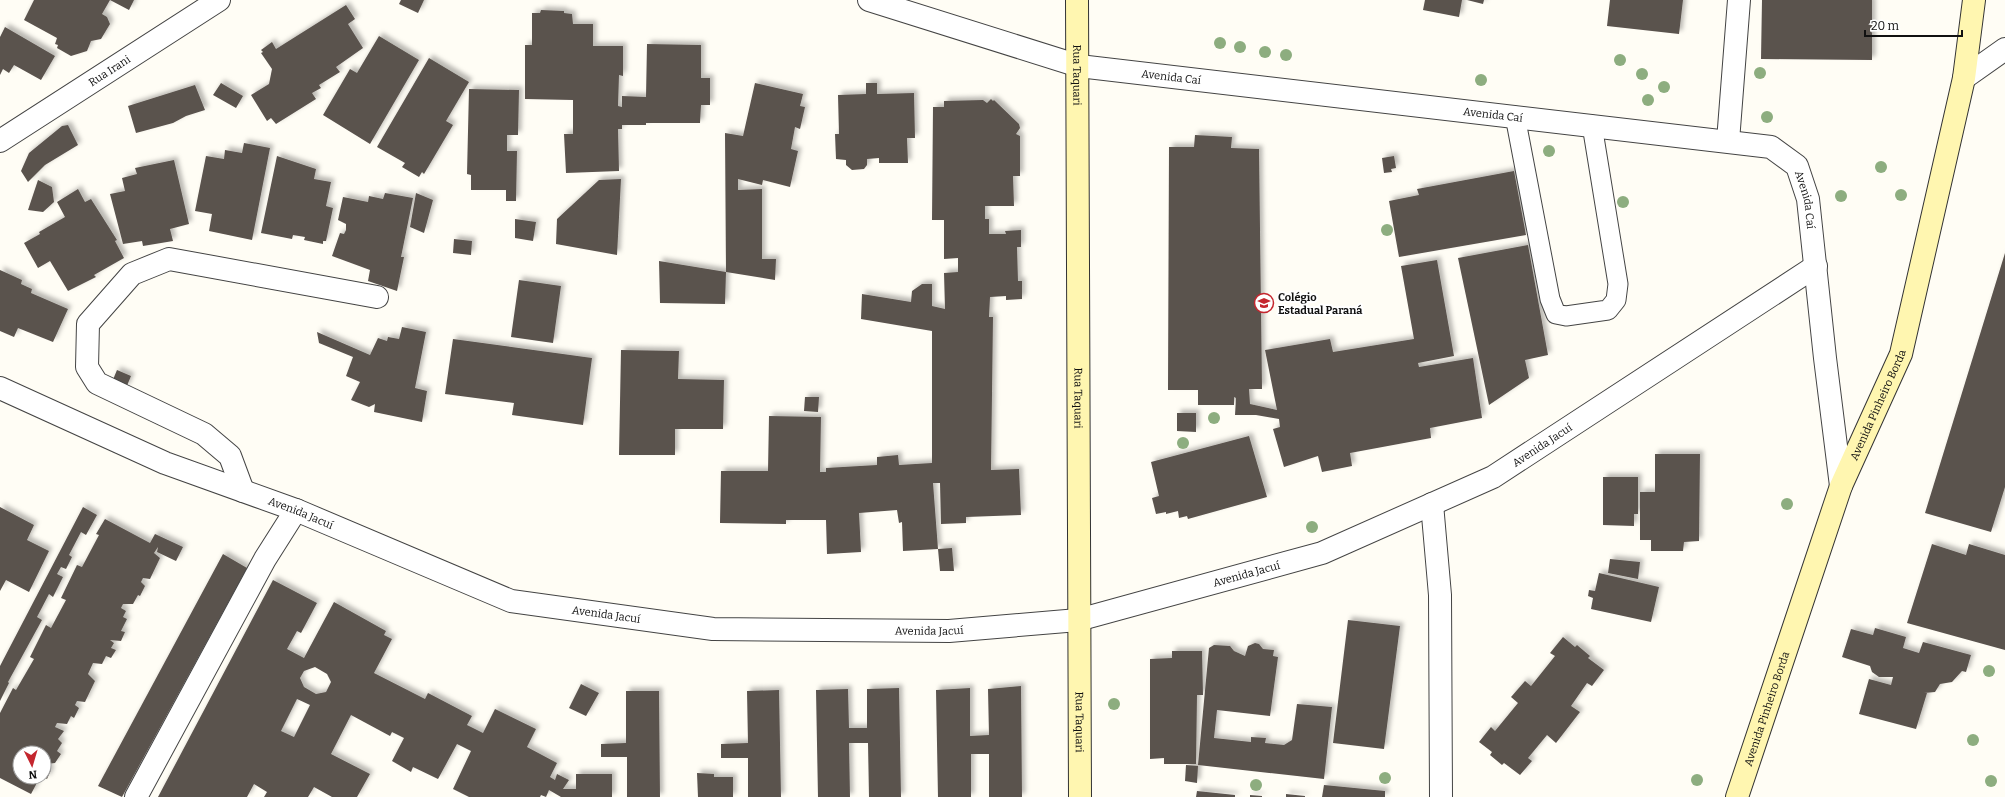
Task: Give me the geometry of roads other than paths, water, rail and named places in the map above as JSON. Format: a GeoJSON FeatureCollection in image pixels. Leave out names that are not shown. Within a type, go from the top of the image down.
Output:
{"type":"FeatureCollection","features":[{"type":"Feature","properties":{"kind":"main road","name":"Rua Taquari"},"geometry":{"type":"LineString","coordinates":[[1077,0],[1078,620],[1080,797]]}},
{"type":"Feature","properties":{"kind":"main road","name":"Avenida Pinheiro Borda"},"geometry":{"type":"LineString","coordinates":[[1737,797],[1841,486],[1901,354],[1964,78],[1974,0]]}},
{"type":"Feature","properties":{"kind":"street","name":"Rua Irani"},"geometry":{"type":"LineString","coordinates":[[0,141],[219,0]]}},
{"type":"Feature","properties":{"kind":"street","name":"Avenida Caí"},"geometry":{"type":"LineString","coordinates":[[869,0],[1078,66],[1771,147],[1797,166],[1808,199],[1825,358],[1841,486]]}},
{"type":"Feature","properties":{"kind":"street"},"geometry":{"type":"LineString","coordinates":[[1728,141],[1739,0]]}},
{"type":"Feature","properties":{"kind":"street"},"geometry":{"type":"LineString","coordinates":[[1964,78],[2005,49]]}},
{"type":"Feature","properties":{"kind":"street"},"geometry":{"type":"LineString","coordinates":[[243,491],[230,456],[204,434],[98,383],[87,366],[88,324],[132,274],[168,259],[377,298]]}},
{"type":"Feature","properties":{"kind":"street","name":"Avenida Jacuí"},"geometry":{"type":"LineString","coordinates":[[0,388],[165,463],[296,510],[511,601],[713,629],[949,631],[1078,620],[1322,553],[1493,477],[1816,266]]}},
{"type":"Feature","properties":{"kind":"street"},"geometry":{"type":"LineString","coordinates":[[1432,504],[1440,595],[1441,797]]}},
{"type":"Feature","properties":{"kind":"street"},"geometry":{"type":"LineString","coordinates":[[136,797],[265,559],[296,510]]}},
{"type":"Feature","properties":{"kind":"lane"},"geometry":{"type":"LineString","coordinates":[[1515,116],[1550,299],[1556,314],[1566,316],[1608,310],[1616,300],[1618,284],[1592,125]]}},
{"type":"Feature","properties":{"kind":"place","name":"Colégio Estadual Paraná"},"geometry":{"type":"Point","coordinates":[1264,303]}}]}
